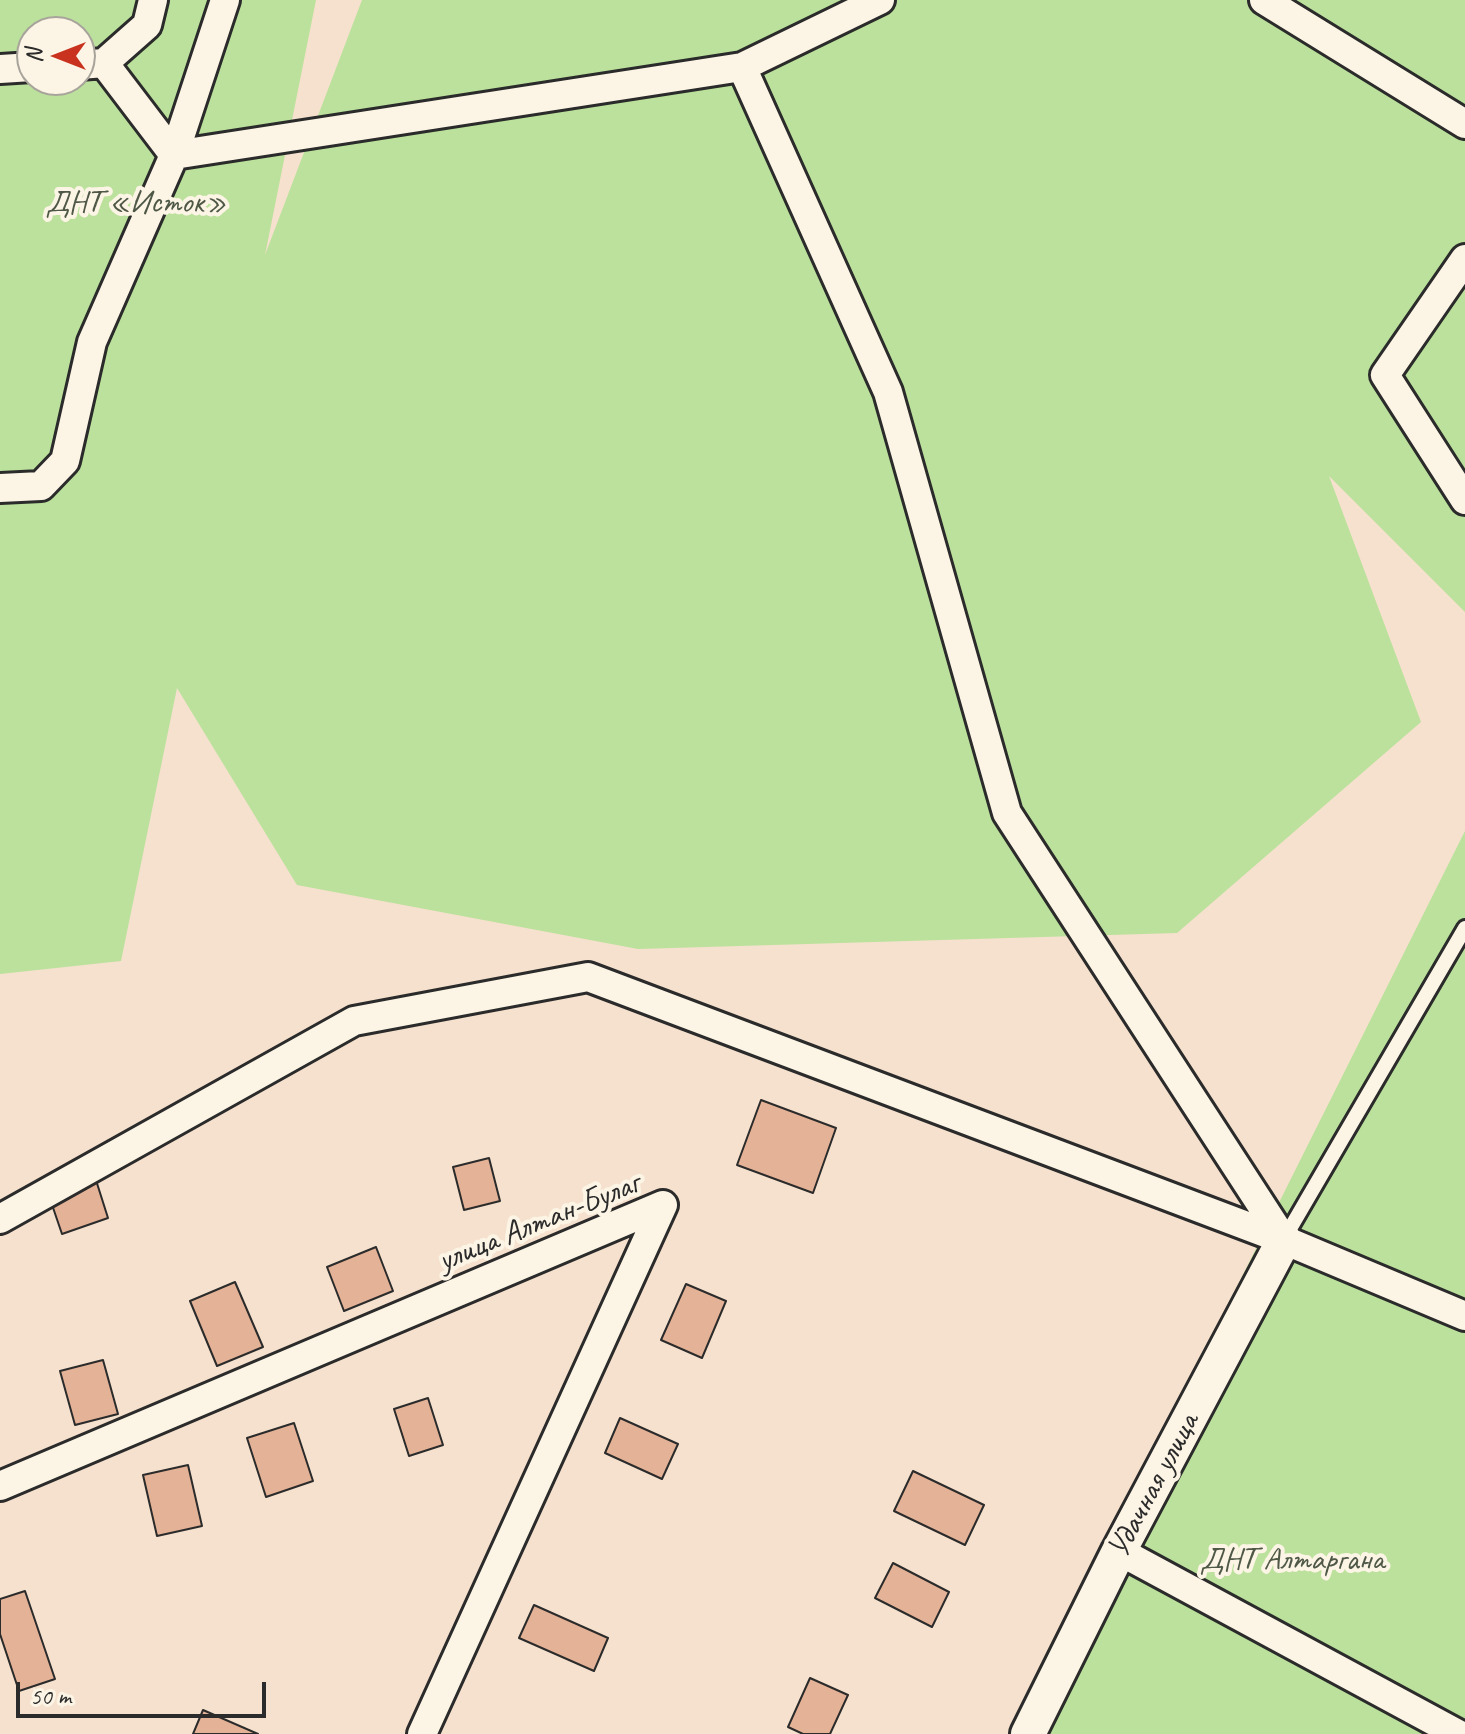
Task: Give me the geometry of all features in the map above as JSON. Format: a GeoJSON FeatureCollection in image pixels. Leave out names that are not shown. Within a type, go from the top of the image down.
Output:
{"type":"FeatureCollection","features":[{"type":"Feature","properties":{"kind":"street"},"geometry":{"type":"LineString","coordinates":[[96,61],[147,25],[153,0]]}},
{"type":"Feature","properties":{"kind":"street"},"geometry":{"type":"LineString","coordinates":[[0,488],[41,486],[65,461],[92,342],[174,155],[225,0]]}},
{"type":"Feature","properties":{"kind":"street"},"geometry":{"type":"LineString","coordinates":[[174,155],[742,67],[880,0]]}},
{"type":"Feature","properties":{"kind":"street"},"geometry":{"type":"LineString","coordinates":[[1264,0],[1465,124]]}},
{"type":"Feature","properties":{"kind":"street"},"geometry":{"type":"LineString","coordinates":[[742,67],[888,392],[1007,813],[1284,1240]]}},
{"type":"Feature","properties":{"kind":"street"},"geometry":{"type":"LineString","coordinates":[[96,68],[174,155]]}},
{"type":"Feature","properties":{"kind":"street"},"geometry":{"type":"LineString","coordinates":[[1465,259],[1385,375],[1465,500]]}},
{"type":"Feature","properties":{"kind":"street"},"geometry":{"type":"LineString","coordinates":[[0,1219],[354,1021],[588,977],[1284,1240],[1465,1316]]}},
{"type":"Feature","properties":{"kind":"street","name":"улица Алтан-Булаг"},"geometry":{"type":"LineString","coordinates":[[0,1486],[663,1205],[422,1734]]}},
{"type":"Feature","properties":{"kind":"street","name":"Удачная улица"},"geometry":{"type":"LineString","coordinates":[[1028,1734],[1119,1551],[1284,1240]]}},
{"type":"Feature","properties":{"kind":"street"},"geometry":{"type":"LineString","coordinates":[[1119,1551],[1458,1734]]}},
{"type":"Feature","properties":{"kind":"lane"},"geometry":{"type":"LineString","coordinates":[[1284,1240],[1465,928]]}},
{"type":"Feature","properties":{"kind":"green space","name":"ДНТ «Исток»"},"geometry":{"type":"Polygon","coordinates":[[[0,0],[316,0],[265,255],[362,0],[1465,0],[1465,612],[1329,476],[1421,722],[1177,933],[638,949],[297,885],[177,688],[121,961],[0,974],[0,0]]]}},
{"type":"Feature","properties":{"kind":"green space","name":"ДНТ Алтаргана"},"geometry":{"type":"Polygon","coordinates":[[[1465,831],[1465,1734],[1013,1734],[1465,831]]]}},
{"type":"Feature","properties":{"kind":"building"},"geometry":{"type":"Polygon","coordinates":[[[761,1100],[836,1128],[813,1193],[737,1165],[761,1100]]]}},
{"type":"Feature","properties":{"kind":"building"},"geometry":{"type":"Polygon","coordinates":[[[489,1158],[500,1201],[464,1210],[453,1167],[489,1158]]]}},
{"type":"Feature","properties":{"kind":"building"},"geometry":{"type":"Polygon","coordinates":[[[95,1177],[108,1218],[62,1234],[48,1193],[95,1177]]]}},
{"type":"Feature","properties":{"kind":"building"},"geometry":{"type":"Polygon","coordinates":[[[376,1247],[393,1291],[344,1311],[327,1267],[376,1247]]]}},
{"type":"Feature","properties":{"kind":"building"},"geometry":{"type":"Polygon","coordinates":[[[235,1282],[263,1347],[217,1366],[190,1301],[235,1282]]]}},
{"type":"Feature","properties":{"kind":"building"},"geometry":{"type":"Polygon","coordinates":[[[686,1284],[726,1301],[702,1358],[661,1340],[686,1284]]]}},
{"type":"Feature","properties":{"kind":"building"},"geometry":{"type":"Polygon","coordinates":[[[103,1360],[118,1414],[75,1425],[60,1371],[103,1360]]]}},
{"type":"Feature","properties":{"kind":"building"},"geometry":{"type":"Polygon","coordinates":[[[428,1398],[443,1445],[409,1456],[394,1409],[428,1398]]]}},
{"type":"Feature","properties":{"kind":"building"},"geometry":{"type":"Polygon","coordinates":[[[620,1418],[678,1444],[662,1479],[605,1453],[620,1418]]]}},
{"type":"Feature","properties":{"kind":"building"},"geometry":{"type":"Polygon","coordinates":[[[294,1423],[313,1481],[266,1497],[247,1438],[294,1423]]]}},
{"type":"Feature","properties":{"kind":"building"},"geometry":{"type":"Polygon","coordinates":[[[188,1465],[202,1526],[157,1536],[143,1475],[188,1465]]]}},
{"type":"Feature","properties":{"kind":"building"},"geometry":{"type":"Polygon","coordinates":[[[913,1471],[984,1505],[965,1545],[894,1511],[913,1471]]]}},
{"type":"Feature","properties":{"kind":"building"},"geometry":{"type":"Polygon","coordinates":[[[893,1563],[949,1592],[932,1627],[875,1598],[893,1563]]]}},
{"type":"Feature","properties":{"kind":"building"},"geometry":{"type":"Polygon","coordinates":[[[25,1591],[55,1679],[19,1691],[0,1634],[0,1599],[25,1591]]]}},
{"type":"Feature","properties":{"kind":"building"},"geometry":{"type":"Polygon","coordinates":[[[534,1605],[608,1638],[594,1671],[519,1638],[534,1605]]]}},
{"type":"Feature","properties":{"kind":"building"},"geometry":{"type":"Polygon","coordinates":[[[810,1678],[848,1695],[830,1734],[803,1734],[788,1727],[810,1678]]]}},
{"type":"Feature","properties":{"kind":"building"},"geometry":{"type":"Polygon","coordinates":[[[203,1710],[258,1734],[193,1734],[203,1710]]]}}]}
